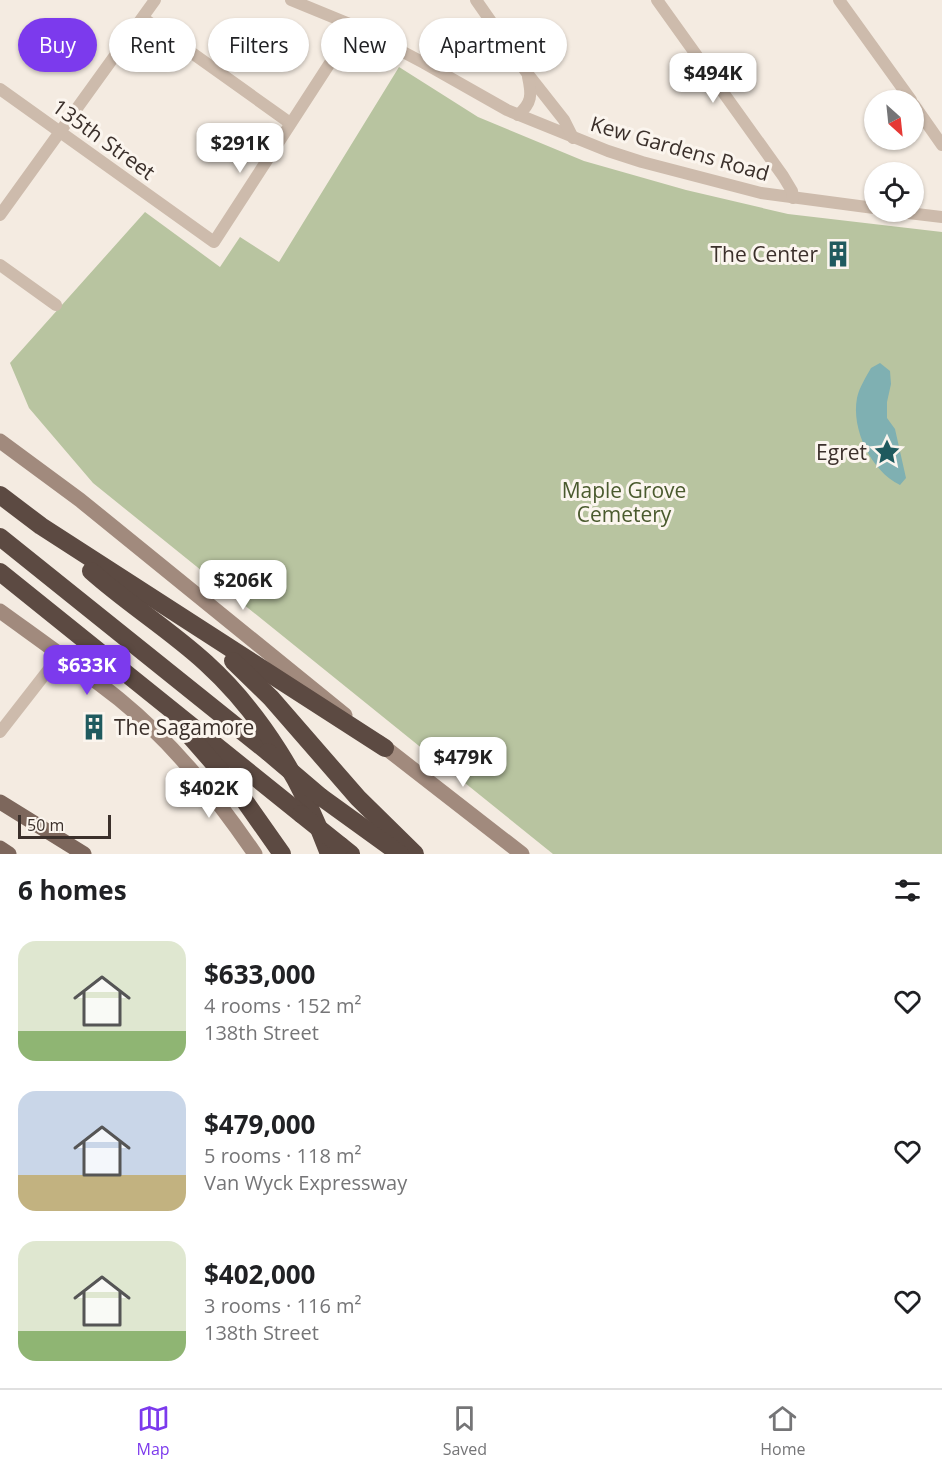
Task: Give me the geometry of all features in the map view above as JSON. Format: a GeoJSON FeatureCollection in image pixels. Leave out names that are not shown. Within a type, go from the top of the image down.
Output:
{"type":"FeatureCollection","features":[{"type":"Feature","properties":{"kind":"highway"},"geometry":{"type":"LineString","coordinates":[[0,495],[40,526],[100,579],[199,657],[230,686],[271,739],[306,801],[340,851]]}},
{"type":"Feature","properties":{"kind":"highway"},"geometry":{"type":"LineString","coordinates":[[40,526],[384,748]]}},
{"type":"Feature","properties":{"kind":"highway"},"geometry":{"type":"LineString","coordinates":[[0,537],[321,797],[400,854]]}},
{"type":"Feature","properties":{"kind":"highway"},"geometry":{"type":"LineString","coordinates":[[0,572],[301,814],[340,851]]}},
{"type":"Feature","properties":{"kind":"highway"},"geometry":{"type":"LineString","coordinates":[[170,610],[263,689],[358,798],[415,854]]}},
{"type":"Feature","properties":{"kind":"highway"},"geometry":{"type":"LineString","coordinates":[[144,688],[229,780],[282,854]]}},
{"type":"Feature","properties":{"kind":"main road"},"geometry":{"type":"LineString","coordinates":[[0,441],[80,500],[384,748],[522,854]]}},
{"type":"Feature","properties":{"kind":"main road"},"geometry":{"type":"LineString","coordinates":[[0,611],[119,699],[165,741],[213,796],[255,854]]}},
{"type":"Feature","properties":{"kind":"main road"},"geometry":{"type":"LineString","coordinates":[[0,802],[84,854]]}},
{"type":"Feature","properties":{"kind":"main road"},"geometry":{"type":"LineString","coordinates":[[0,848],[9,854]]}},
{"type":"Feature","properties":{"kind":"street"},"geometry":{"type":"LineString","coordinates":[[143,18],[155,0]]}},
{"type":"Feature","properties":{"kind":"street","name":"Kew Gardens Road"},"geometry":{"type":"LineString","coordinates":[[291,0],[335,18]]}},
{"type":"Feature","properties":{"kind":"street"},"geometry":{"type":"LineString","coordinates":[[476,0],[527,73],[564,120],[573,138]]}},
{"type":"Feature","properties":{"kind":"street"},"geometry":{"type":"LineString","coordinates":[[657,0],[783,176],[792,191],[793,198]]}},
{"type":"Feature","properties":{"kind":"street"},"geometry":{"type":"LineString","coordinates":[[839,0],[903,90]]}},
{"type":"Feature","properties":{"kind":"street","name":"Kew Gardens Road"},"geometry":{"type":"LineString","coordinates":[[407,55],[518,115],[573,138],[642,162],[761,193],[864,207]]}},
{"type":"Feature","properties":{"kind":"street"},"geometry":{"type":"LineString","coordinates":[[196,56],[290,123],[324,72]]}},
{"type":"Feature","properties":{"kind":"street"},"geometry":{"type":"LineString","coordinates":[[0,215],[109,65]]}},
{"type":"Feature","properties":{"kind":"street"},"geometry":{"type":"LineString","coordinates":[[518,115],[528,105],[532,96],[527,73]]}},
{"type":"Feature","properties":{"kind":"street","name":"135th Street"},"geometry":{"type":"LineString","coordinates":[[0,89],[214,242],[290,123]]}},
{"type":"Feature","properties":{"kind":"street"},"geometry":{"type":"LineString","coordinates":[[924,119],[942,145]]}},
{"type":"Feature","properties":{"kind":"street"},"geometry":{"type":"LineString","coordinates":[[924,215],[942,217]]}},
{"type":"Feature","properties":{"kind":"street"},"geometry":{"type":"LineString","coordinates":[[0,265],[56,305]]}},
{"type":"Feature","properties":{"kind":"street"},"geometry":{"type":"LineString","coordinates":[[0,732],[60,655]]}},
{"type":"Feature","properties":{"kind":"green space","name":"Maple Grove Cemetery"},"geometry":{"type":"Polygon","coordinates":[[[396,72],[407,72],[478,117],[584,161],[686,190],[788,214],[942,232],[942,854],[553,854],[93,483],[29,408],[10,363],[145,212],[220,267],[240,237],[279,262],[396,72]]]}},
{"type":"Feature","properties":{"kind":"water"},"geometry":{"type":"Polygon","coordinates":[[[880,363],[890,371],[891,384],[887,402],[887,418],[895,429],[906,478],[900,485],[880,470],[872,459],[865,448],[857,423],[859,390],[871,368],[880,363]]]}},
{"type":"Feature","properties":{"kind":"place","name":"The Center"},"geometry":{"type":"Point","coordinates":[838,254]}},
{"type":"Feature","properties":{"kind":"place","name":"Egret"},"geometry":{"type":"Point","coordinates":[887,452]}},
{"type":"Feature","properties":{"kind":"place","name":"The Sagamore"},"geometry":{"type":"Point","coordinates":[94,727]}}]}
